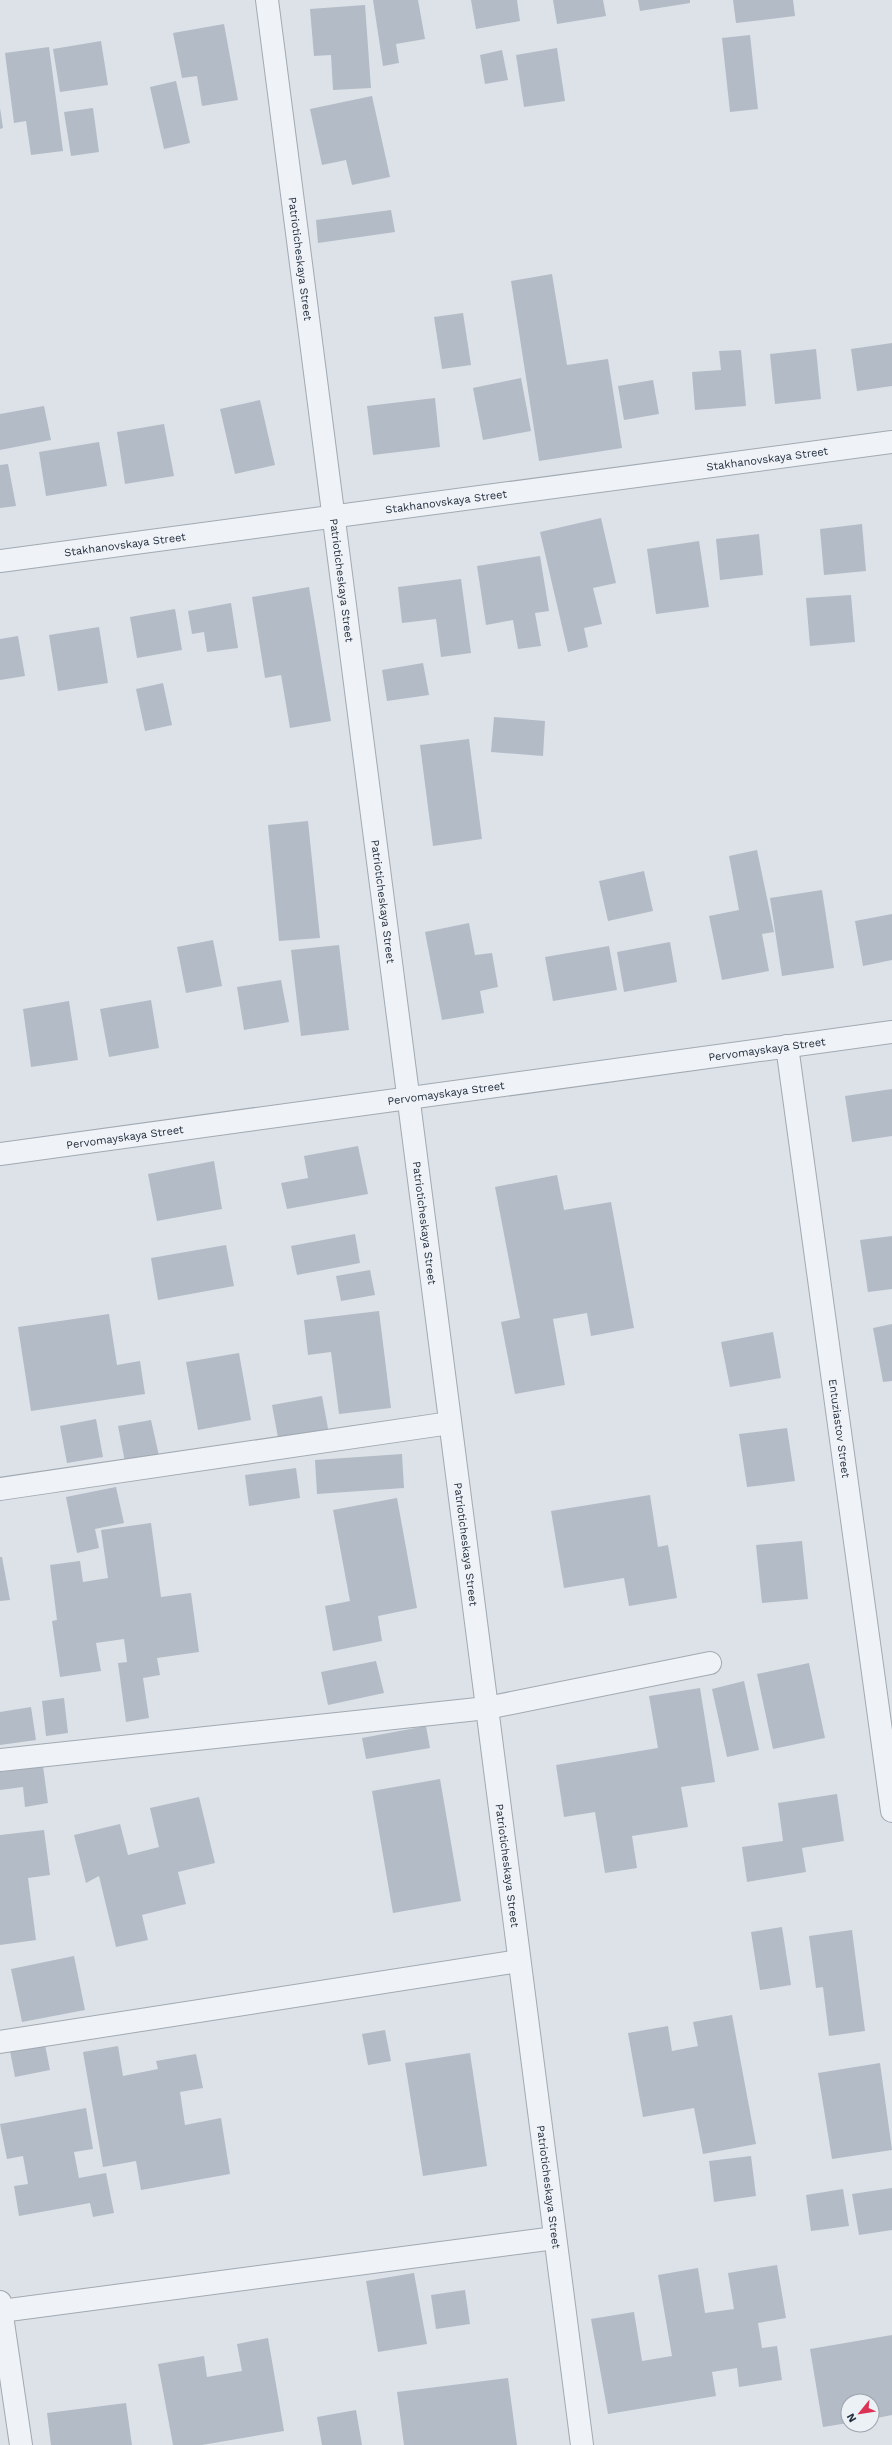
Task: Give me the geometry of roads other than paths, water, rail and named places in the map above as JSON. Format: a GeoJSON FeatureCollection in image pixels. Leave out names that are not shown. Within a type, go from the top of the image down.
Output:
{"type":"FeatureCollection","features":[{"type":"Feature","properties":{"kind":"street","name":"Patrioticheskaya Street"},"geometry":{"type":"LineString","coordinates":[[266,0],[582,2445]]}},
{"type":"Feature","properties":{"kind":"street","name":"Stakhanovskaya Street"},"geometry":{"type":"LineString","coordinates":[[0,561],[892,442]]}},
{"type":"Feature","properties":{"kind":"street","name":"Pervomayskaya Street"},"geometry":{"type":"LineString","coordinates":[[0,1154],[892,1032]]}},
{"type":"Feature","properties":{"kind":"street","name":"Entuziastov Street"},"geometry":{"type":"LineString","coordinates":[[787,1046],[892,1811]]}},
{"type":"Feature","properties":{"kind":"street"},"geometry":{"type":"LineString","coordinates":[[0,1489],[450,1423]]}},
{"type":"Feature","properties":{"kind":"street"},"geometry":{"type":"LineString","coordinates":[[0,1760],[487,1708],[710,1663]]}},
{"type":"Feature","properties":{"kind":"street"},"geometry":{"type":"LineString","coordinates":[[0,2042],[519,1961]]}},
{"type":"Feature","properties":{"kind":"street"},"geometry":{"type":"LineString","coordinates":[[21,2445],[1,2306],[555,2238]]}}]}
